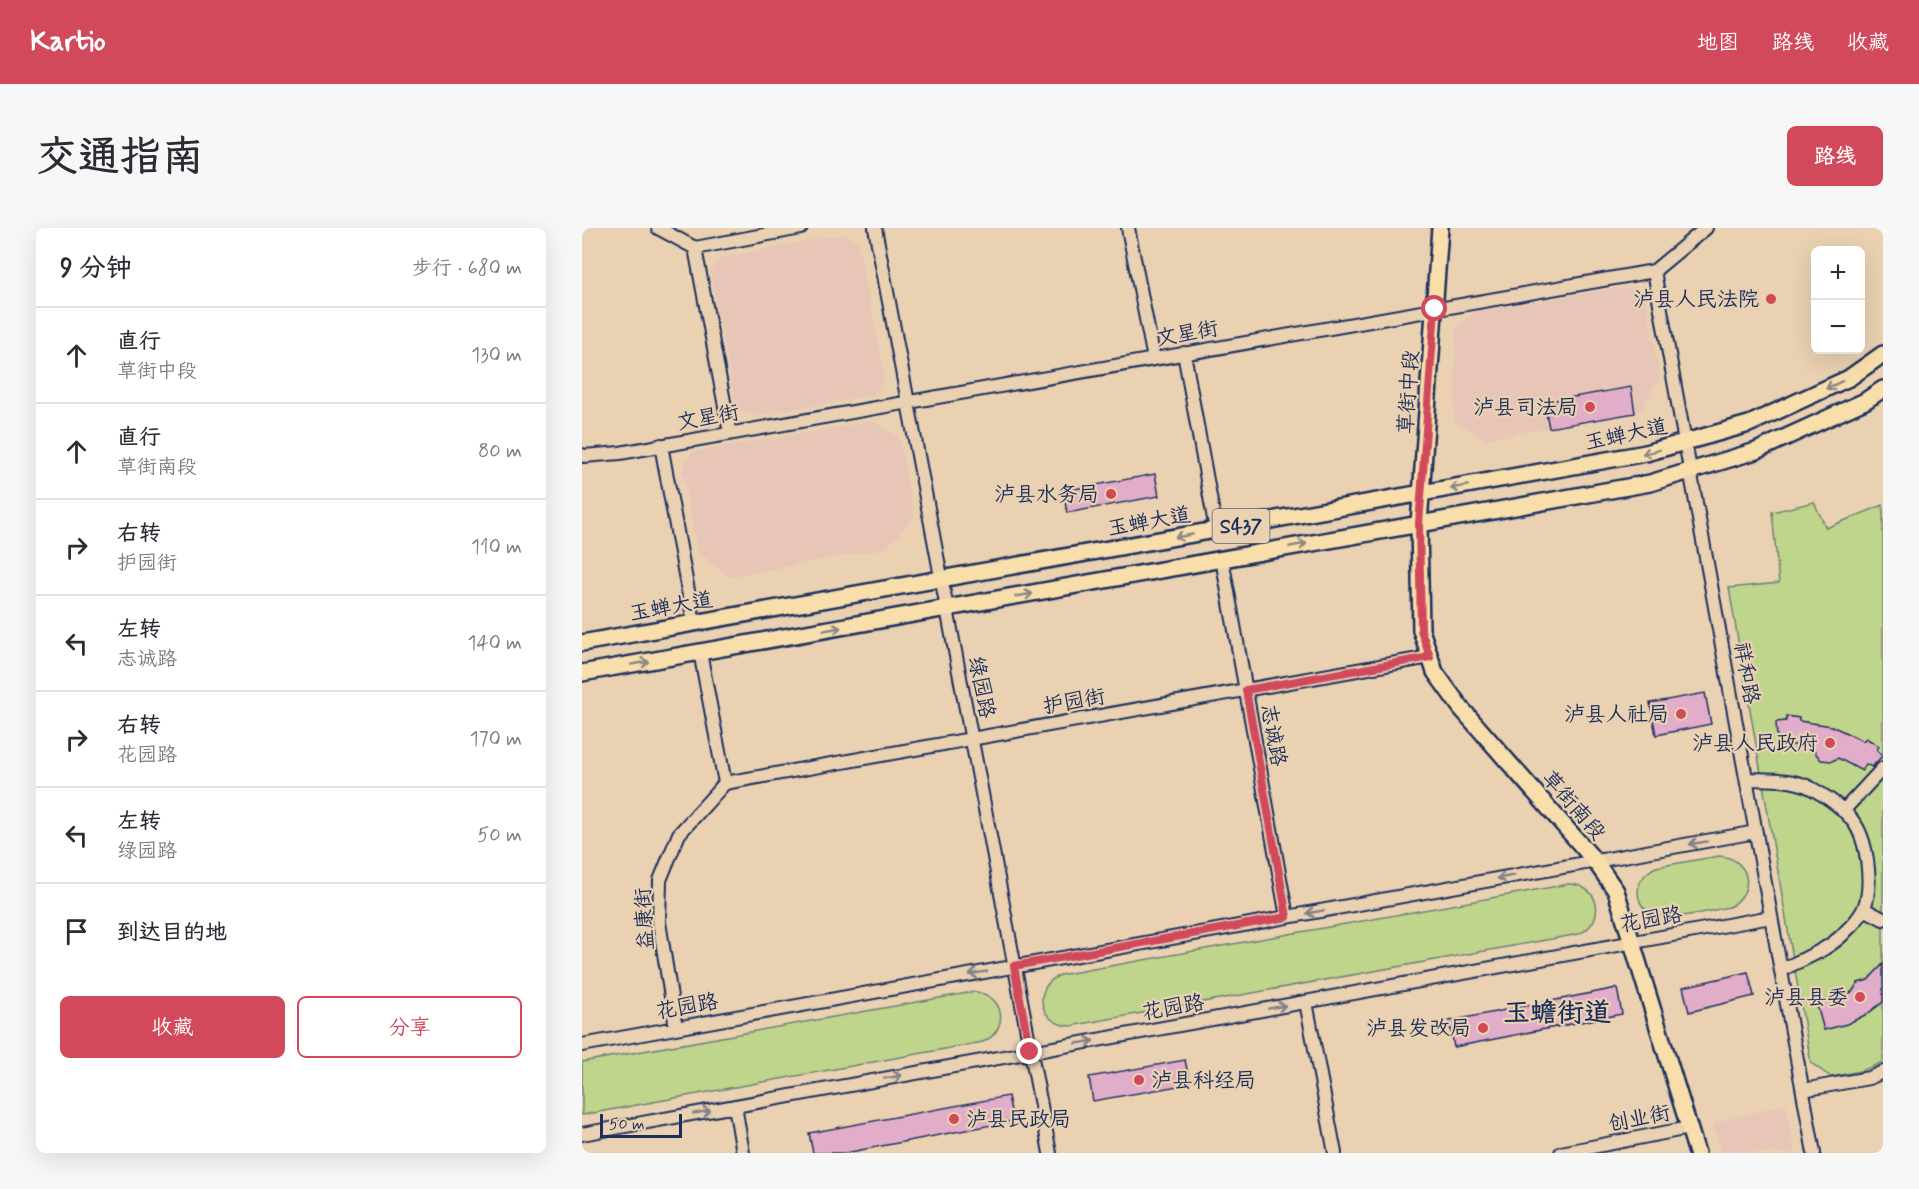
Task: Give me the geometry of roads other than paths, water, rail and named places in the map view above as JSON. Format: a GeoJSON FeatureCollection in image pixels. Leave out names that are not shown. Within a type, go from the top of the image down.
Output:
{"type":"FeatureCollection","features":[{"type":"Feature","properties":{"kind":"main road","name":"草街中段"},"geometry":{"type":"LineString","coordinates":[[1419,524],[1440,228]]}},
{"type":"Feature","properties":{"kind":"main road","name":"玉蝉大道"},"geometry":{"type":"LineString","coordinates":[[582,643],[1646,453],[1749,424],[1849,378],[1883,354]]}},
{"type":"Feature","properties":{"kind":"main road","name":"S437"},"geometry":{"type":"LineString","coordinates":[[582,673],[1650,483],[1756,451],[1865,401],[1883,389]]}},
{"type":"Feature","properties":{"kind":"main road","name":"草街南段"},"geometry":{"type":"LineString","coordinates":[[1419,524],[1421,630],[1434,672],[1461,708],[1595,861],[1616,891],[1697,1153]]}},
{"type":"Feature","properties":{"kind":"street"},"geometry":{"type":"LineString","coordinates":[[658,228],[695,248],[801,228]]}},
{"type":"Feature","properties":{"kind":"street","name":"绿园路"},"geometry":{"type":"LineString","coordinates":[[875,228],[1050,1153]]}},
{"type":"Feature","properties":{"kind":"street"},"geometry":{"type":"LineString","coordinates":[[1128,228],[1154,359]]}},
{"type":"Feature","properties":{"kind":"street","name":"文星街"},"geometry":{"type":"LineString","coordinates":[[582,454],[584,456],[620,453],[1654,270],[1706,228]]}},
{"type":"Feature","properties":{"kind":"street"},"geometry":{"type":"LineString","coordinates":[[695,248],[730,433]]}},
{"type":"Feature","properties":{"kind":"street","name":"祥和路"},"geometry":{"type":"LineString","coordinates":[[1654,270],[1814,1153]]}},
{"type":"Feature","properties":{"kind":"street"},"geometry":{"type":"LineString","coordinates":[[1184,353],[1216,530]]}},
{"type":"Feature","properties":{"kind":"street"},"geometry":{"type":"LineString","coordinates":[[661,445],[694,623]]}},
{"type":"Feature","properties":{"kind":"street","name":"志诚路"},"geometry":{"type":"LineString","coordinates":[[1222,559],[1287,917]]}},
{"type":"Feature","properties":{"kind":"street"},"geometry":{"type":"LineString","coordinates":[[700,652],[725,783]]}},
{"type":"Feature","properties":{"kind":"street","name":"护园街"},"geometry":{"type":"LineString","coordinates":[[725,783],[1430,657]]}},
{"type":"Feature","properties":{"kind":"street"},"geometry":{"type":"LineString","coordinates":[[1842,811],[1883,768]]}},
{"type":"Feature","properties":{"kind":"street"},"geometry":{"type":"LineString","coordinates":[[1746,779],[1787,781],[1808,786],[1830,800],[1853,821],[1865,849],[1868,880],[1864,909],[1846,932],[1820,951],[1781,970]]}},
{"type":"Feature","properties":{"kind":"street","name":"益康街"},"geometry":{"type":"LineString","coordinates":[[676,1028],[659,922],[660,880],[679,834],[725,783]]}},
{"type":"Feature","properties":{"kind":"street","name":"花园路"},"geometry":{"type":"LineString","coordinates":[[582,1044],[1756,832]]}},
{"type":"Feature","properties":{"kind":"street"},"geometry":{"type":"LineString","coordinates":[[1864,909],[1883,919]]}},
{"type":"Feature","properties":{"kind":"street","name":"花园路"},"geometry":{"type":"LineString","coordinates":[[582,1134],[1771,917]]}},
{"type":"Feature","properties":{"kind":"street"},"geometry":{"type":"LineString","coordinates":[[1306,1002],[1335,1153]]}},
{"type":"Feature","properties":{"kind":"street"},"geometry":{"type":"LineString","coordinates":[[1803,1090],[1869,1078],[1883,1072]]}},
{"type":"Feature","properties":{"kind":"street"},"geometry":{"type":"LineString","coordinates":[[735,1106],[743,1153]]}},
{"type":"Feature","properties":{"kind":"street","name":"创业街"},"geometry":{"type":"LineString","coordinates":[[1561,1153],[1689,1128]]}},
{"type":"Feature","properties":{"kind":"place","name":"泸县人民法院"},"geometry":{"type":"Point","coordinates":[1771,299]}},
{"type":"Feature","properties":{"kind":"place","name":"泸县司法局"},"geometry":{"type":"Point","coordinates":[1590,407]}},
{"type":"Feature","properties":{"kind":"place","name":"泸县水务局"},"geometry":{"type":"Point","coordinates":[1111,494]}},
{"type":"Feature","properties":{"kind":"place","name":"泸县人社局"},"geometry":{"type":"Point","coordinates":[1681,714]}},
{"type":"Feature","properties":{"kind":"place","name":"泸县人民政府"},"geometry":{"type":"Point","coordinates":[1830,743]}},
{"type":"Feature","properties":{"kind":"place","name":"泸县县委"},"geometry":{"type":"Point","coordinates":[1860,997]}},
{"type":"Feature","properties":{"kind":"place","name":"泸县发改局"},"geometry":{"type":"Point","coordinates":[1483,1028]}},
{"type":"Feature","properties":{"kind":"place","name":"泸县科经局"},"geometry":{"type":"Point","coordinates":[1139,1080]}},
{"type":"Feature","properties":{"kind":"place","name":"泸县民政局"},"geometry":{"type":"Point","coordinates":[954,1119]}},
{"type":"Feature","properties":{"kind":"district","name":"玉蟾街道"},"geometry":{"type":"Point","coordinates":[1557,1012]}}]}
